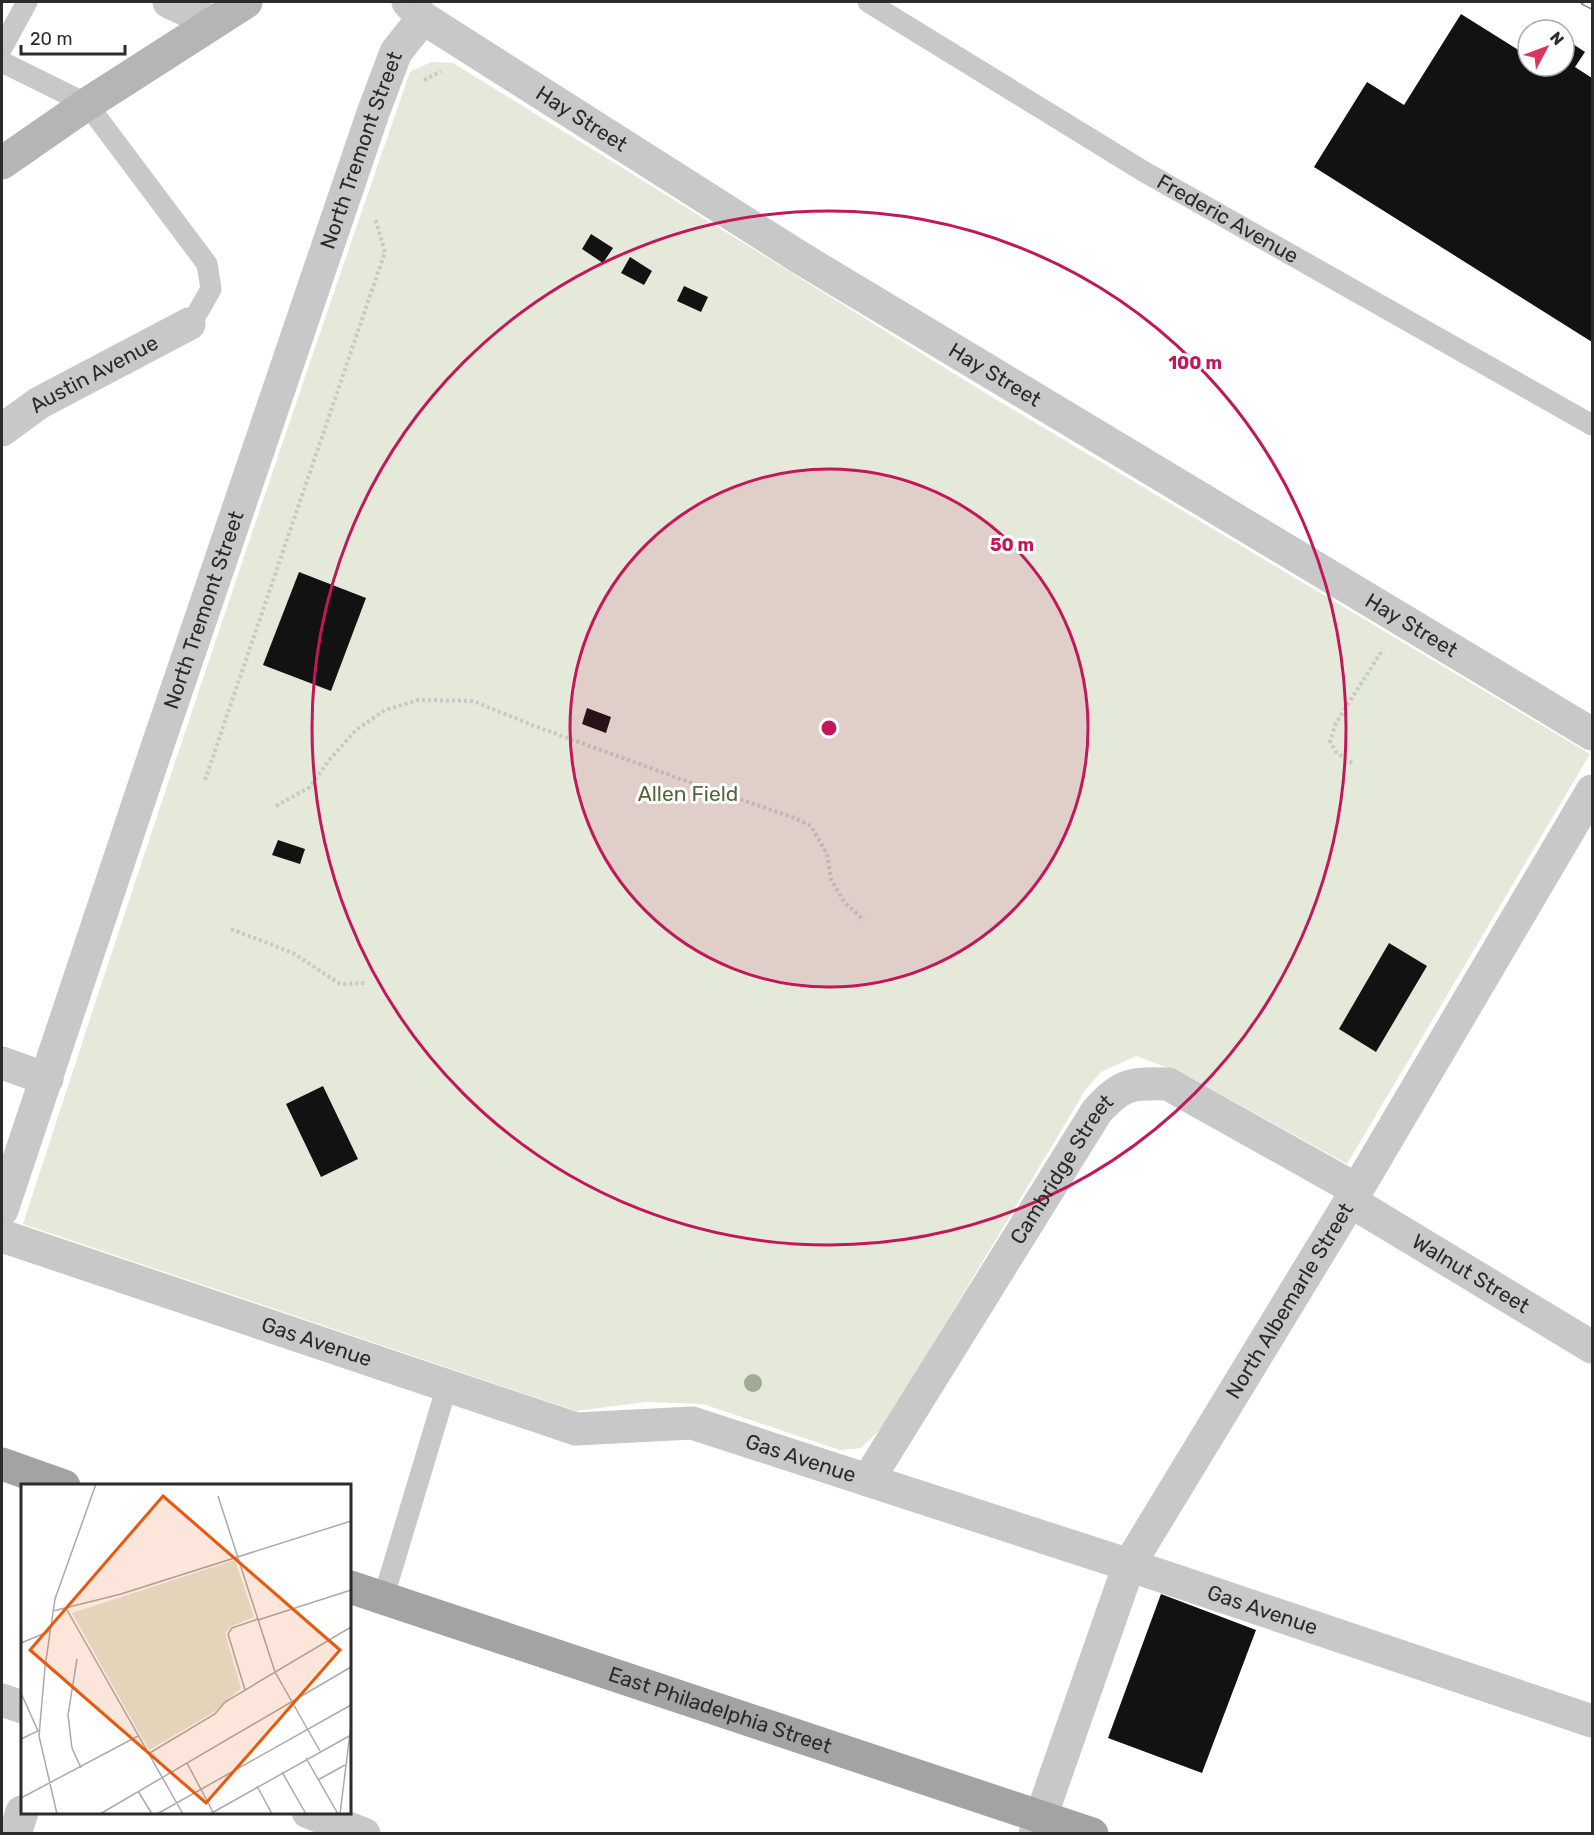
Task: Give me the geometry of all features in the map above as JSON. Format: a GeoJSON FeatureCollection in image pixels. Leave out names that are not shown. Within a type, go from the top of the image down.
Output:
{"type":"FeatureCollection","features":[{"type":"Feature","properties":{"kind":"main road"},"geometry":{"type":"LineString","coordinates":[[2,163],[87,104],[246,2]]}},
{"type":"Feature","properties":{"kind":"main road"},"geometry":{"type":"LineString","coordinates":[[2,1464],[60,1484]]}},
{"type":"Feature","properties":{"kind":"main road","name":"East Philadelphia Street"},"geometry":{"type":"LineString","coordinates":[[351,1587],[1038,1825],[1092,1833]]}},
{"type":"Feature","properties":{"kind":"street"},"geometry":{"type":"LineString","coordinates":[[169,2],[212,22]]}},
{"type":"Feature","properties":{"kind":"street","name":"Hay Street"},"geometry":{"type":"LineString","coordinates":[[415,10],[799,257],[1593,735]]}},
{"type":"Feature","properties":{"kind":"street","name":"North Tremont Street"},"geometry":{"type":"LineString","coordinates":[[2,1210],[373,113],[415,10]]}},
{"type":"Feature","properties":{"kind":"street","name":"Austin Avenue"},"geometry":{"type":"LineString","coordinates":[[2,430],[39,404],[189,324]]}},
{"type":"Feature","properties":{"kind":"street","name":"North Albemarle Street"},"geometry":{"type":"LineString","coordinates":[[1038,1825],[1129,1565],[1354,1196],[1593,791]]}},
{"type":"Feature","properties":{"kind":"street"},"geometry":{"type":"LineString","coordinates":[[2,1063],[47,1079]]}},
{"type":"Feature","properties":{"kind":"street","name":"Cambridge Street"},"geometry":{"type":"LineString","coordinates":[[868,1480],[1097,1111],[1113,1094],[1136,1084],[1168,1084],[1354,1196]]}},
{"type":"Feature","properties":{"kind":"street","name":"Walnut Street"},"geometry":{"type":"LineString","coordinates":[[1354,1196],[1593,1347]]}},
{"type":"Feature","properties":{"kind":"street","name":"Gas Avenue"},"geometry":{"type":"LineString","coordinates":[[2,1236],[576,1429],[692,1423],[1129,1565],[1593,1721]]}},
{"type":"Feature","properties":{"kind":"street"},"geometry":{"type":"LineString","coordinates":[[2,1700],[21,1707]]}},
{"type":"Feature","properties":{"kind":"street"},"geometry":{"type":"LineString","coordinates":[[15,1833],[21,1814]]}},
{"type":"Feature","properties":{"kind":"street"},"geometry":{"type":"LineString","coordinates":[[313,1814],[364,1833]]}},
{"type":"Feature","properties":{"kind":"lane"},"geometry":{"type":"LineString","coordinates":[[2,48],[27,2]]}},
{"type":"Feature","properties":{"kind":"lane","name":"Frederic Avenue"},"geometry":{"type":"LineString","coordinates":[[868,2],[1143,171],[1593,425]]}},
{"type":"Feature","properties":{"kind":"lane"},"geometry":{"type":"LineString","coordinates":[[2,62],[87,104],[207,264],[211,289],[189,324]]}},
{"type":"Feature","properties":{"kind":"lane"},"geometry":{"type":"LineString","coordinates":[[383,1599],[447,1386]]}},
{"type":"Feature","properties":{"kind":"path"},"geometry":{"type":"LineString","coordinates":[[420,82],[441,71],[451,74]]}},
{"type":"Feature","properties":{"kind":"path"},"geometry":{"type":"LineString","coordinates":[[205,780],[385,252],[374,216]]}},
{"type":"Feature","properties":{"kind":"path"},"geometry":{"type":"LineString","coordinates":[[1352,762],[1336,752],[1330,741],[1336,723],[1385,646]]}},
{"type":"Feature","properties":{"kind":"path"},"geometry":{"type":"LineString","coordinates":[[276,806],[310,787],[330,759],[356,730],[385,710],[418,700],[473,701],[543,729],[792,817],[811,826],[827,854],[831,879],[844,902],[864,920]]}},
{"type":"Feature","properties":{"kind":"path"},"geometry":{"type":"LineString","coordinates":[[231,929],[293,953],[340,984],[367,982]]}},
{"type":"Feature","properties":{"kind":"green space","name":"Allen Field"},"geometry":{"type":"Polygon","coordinates":[[[431,62],[453,63],[982,391],[1590,754],[1347,1164],[1184,1074],[1136,1056],[1101,1072],[1086,1089],[884,1426],[861,1448],[840,1450],[703,1404],[646,1402],[576,1411],[23,1224],[213,647],[410,72],[431,62]]]}},
{"type":"Feature","properties":{"kind":"building"},"geometry":{"type":"Polygon","coordinates":[[[1461,14],[1516,48],[1516,78],[1576,78],[1576,68],[1592,78],[1592,342],[1314,167],[1367,82],[1404,105],[1461,14]]]}},
{"type":"Feature","properties":{"kind":"building"},"geometry":{"type":"Polygon","coordinates":[[[1576,46],[1585,52],[1576,66],[1576,46]]]}},
{"type":"Feature","properties":{"kind":"building"},"geometry":{"type":"Polygon","coordinates":[[[591,234],[613,248],[603,263],[582,249],[591,234]]]}},
{"type":"Feature","properties":{"kind":"building"},"geometry":{"type":"Polygon","coordinates":[[[630,257],[652,271],[644,285],[621,273],[630,257]]]}},
{"type":"Feature","properties":{"kind":"building"},"geometry":{"type":"Polygon","coordinates":[[[684,286],[708,297],[701,312],[677,301],[684,286]]]}},
{"type":"Feature","properties":{"kind":"building"},"geometry":{"type":"Polygon","coordinates":[[[299,572],[366,598],[331,691],[263,665],[299,572]]]}},
{"type":"Feature","properties":{"kind":"building"},"geometry":{"type":"Polygon","coordinates":[[[587,708],[611,717],[606,733],[582,724],[587,708]]]}},
{"type":"Feature","properties":{"kind":"building"},"geometry":{"type":"Polygon","coordinates":[[[278,840],[305,849],[300,864],[272,855],[278,840]]]}},
{"type":"Feature","properties":{"kind":"building"},"geometry":{"type":"Polygon","coordinates":[[[1389,943],[1427,966],[1376,1052],[1339,1029],[1389,943]]]}},
{"type":"Feature","properties":{"kind":"building"},"geometry":{"type":"Polygon","coordinates":[[[323,1086],[358,1159],[321,1177],[286,1104],[323,1086]]]}},
{"type":"Feature","properties":{"kind":"building"},"geometry":{"type":"Polygon","coordinates":[[[1161,1594],[1256,1630],[1202,1773],[1108,1738],[1161,1594]]]}},
{"type":"Feature","properties":{"kind":"railway"},"geometry":{"type":"LineString","coordinates":[[1584,2],[1592,6]]}}]}
